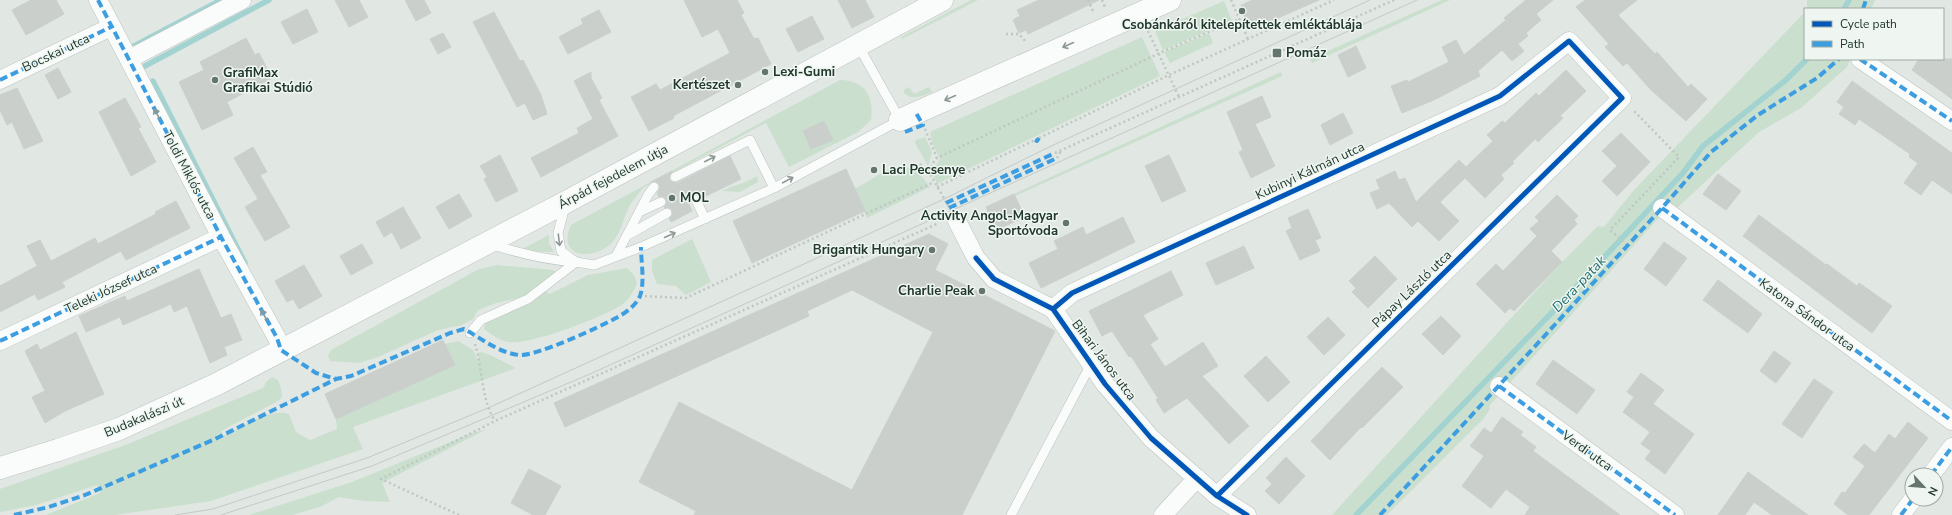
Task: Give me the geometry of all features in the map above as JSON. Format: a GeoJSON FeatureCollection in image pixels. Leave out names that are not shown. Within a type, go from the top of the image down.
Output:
{"type":"FeatureCollection","features":[{"type":"Feature","properties":{"kind":"main road","name":"Árpád fejedelem útja"},"geometry":{"type":"LineString","coordinates":[[281,350],[566,202],[942,0]]}},
{"type":"Feature","properties":{"kind":"main road"},"geometry":{"type":"LineString","coordinates":[[900,120],[1170,0]]}},
{"type":"Feature","properties":{"kind":"main road","name":"Budakalászi út"},"geometry":{"type":"LineString","coordinates":[[0,468],[119,429],[217,384],[281,350]]}},
{"type":"Feature","properties":{"kind":"street","name":"Toldi Miklós utca"},"geometry":{"type":"LineString","coordinates":[[98,0],[221,237],[277,338],[281,350]]}},
{"type":"Feature","properties":{"kind":"street"},"geometry":{"type":"LineString","coordinates":[[129,59],[242,0]]}},
{"type":"Feature","properties":{"kind":"street","name":"Bocskai utca"},"geometry":{"type":"LineString","coordinates":[[0,80],[112,27]]}},
{"type":"Feature","properties":{"kind":"street","name":"Kubinyi Kálmán utca"},"geometry":{"type":"LineString","coordinates":[[1052,309],[1072,293],[1500,96],[1569,40],[1622,98]]}},
{"type":"Feature","properties":{"kind":"street"},"geometry":{"type":"LineString","coordinates":[[1861,60],[1952,121]]}},
{"type":"Feature","properties":{"kind":"street","name":"Pápay László utca"},"geometry":{"type":"LineString","coordinates":[[1217,496],[1622,98]]}},
{"type":"Feature","properties":{"kind":"street","name":"Katona Sándor utca"},"geometry":{"type":"LineString","coordinates":[[1662,208],[1952,421]]}},
{"type":"Feature","properties":{"kind":"street","name":"Bihari János utca"},"geometry":{"type":"LineString","coordinates":[[955,219],[976,258],[994,279],[1052,309],[1105,384],[1152,438],[1217,496],[1247,515]]}},
{"type":"Feature","properties":{"kind":"street","name":"Teleki József utca"},"geometry":{"type":"LineString","coordinates":[[0,341],[221,237]]}},
{"type":"Feature","properties":{"kind":"street","name":"Verdi utca"},"geometry":{"type":"LineString","coordinates":[[1499,386],[1675,515]]}},
{"type":"Feature","properties":{"kind":"street"},"geometry":{"type":"LineString","coordinates":[[1937,467],[1952,447]]}},
{"type":"Feature","properties":{"kind":"street"},"geometry":{"type":"LineString","coordinates":[[1163,515],[1197,478]]}},
{"type":"Feature","properties":{"kind":"lane"},"geometry":{"type":"LineString","coordinates":[[486,243],[518,253],[558,261],[594,265],[655,241],[774,188],[900,120],[858,45]]}},
{"type":"Feature","properties":{"kind":"lane"},"geometry":{"type":"LineString","coordinates":[[681,176],[750,140],[774,188]]}},
{"type":"Feature","properties":{"kind":"lane"},"geometry":{"type":"LineString","coordinates":[[616,256],[648,195],[654,187]]}},
{"type":"Feature","properties":{"kind":"lane"},"geometry":{"type":"LineString","coordinates":[[696,200],[705,219]]}},
{"type":"Feature","properties":{"kind":"lane"},"geometry":{"type":"LineString","coordinates":[[566,202],[558,233],[558,242],[561,251],[576,262]]}},
{"type":"Feature","properties":{"kind":"lane"},"geometry":{"type":"LineString","coordinates":[[639,212],[661,202]]}},
{"type":"Feature","properties":{"kind":"lane"},"geometry":{"type":"LineString","coordinates":[[628,234],[667,213]]}},
{"type":"Feature","properties":{"kind":"lane"},"geometry":{"type":"LineString","coordinates":[[470,333],[481,320],[528,299],[576,262]]}},
{"type":"Feature","properties":{"kind":"lane"},"geometry":{"type":"LineString","coordinates":[[1011,515],[1091,364]]}},
{"type":"Feature","properties":{"kind":"path"},"geometry":{"type":"LineString","coordinates":[[1088,0],[1094,14]]}},
{"type":"Feature","properties":{"kind":"path"},"geometry":{"type":"LineString","coordinates":[[1102,0],[1107,9]]}},
{"type":"Feature","properties":{"kind":"path"},"geometry":{"type":"LineString","coordinates":[[1231,0],[1248,39]]}},
{"type":"Feature","properties":{"kind":"path"},"geometry":{"type":"LineString","coordinates":[[1039,138],[1168,75],[1334,0]]}},
{"type":"Feature","properties":{"kind":"path"},"geometry":{"type":"LineString","coordinates":[[1055,153],[1394,0]]}},
{"type":"Feature","properties":{"kind":"path"},"geometry":{"type":"LineString","coordinates":[[929,172],[931,165],[937,158],[1159,54],[1239,19]]}},
{"type":"Feature","properties":{"kind":"path"},"geometry":{"type":"LineString","coordinates":[[1147,28],[1179,97]]}},
{"type":"Feature","properties":{"kind":"path"},"geometry":{"type":"LineString","coordinates":[[1622,98],[1679,157],[1610,230],[1628,245]]}},
{"type":"Feature","properties":{"kind":"path"},"geometry":{"type":"LineString","coordinates":[[922,125],[937,158]]}},
{"type":"Feature","properties":{"kind":"path"},"geometry":{"type":"LineString","coordinates":[[937,187],[1035,140]]}},
{"type":"Feature","properties":{"kind":"path"},"geometry":{"type":"LineString","coordinates":[[1057,158],[1061,151]]}},
{"type":"Feature","properties":{"kind":"path"},"geometry":{"type":"LineString","coordinates":[[458,515],[381,479],[495,421],[955,219],[929,172],[920,164]]}},
{"type":"Feature","properties":{"kind":"path"},"geometry":{"type":"LineString","coordinates":[[640,296],[686,298],[934,182]]}},
{"type":"Feature","properties":{"kind":"path"},"geometry":{"type":"LineString","coordinates":[[470,333],[476,346],[486,403],[495,421]]}},
{"type":"Feature","properties":{"kind":"green space"},"geometry":{"type":"Polygon","coordinates":[[[971,0],[978,0],[902,39],[901,37],[971,0]]]}},
{"type":"Feature","properties":{"kind":"green space"},"geometry":{"type":"Polygon","coordinates":[[[1442,0],[1450,0],[1312,63],[1310,59],[1442,0]]]}},
{"type":"Feature","properties":{"kind":"green space"},"geometry":{"type":"Polygon","coordinates":[[[1807,0],[1875,0],[1871,8],[1807,8],[1807,0]]]}},
{"type":"Feature","properties":{"kind":"green space"},"geometry":{"type":"Polygon","coordinates":[[[1224,1],[1232,21],[1163,50],[1155,31],[1224,1]]]}},
{"type":"Feature","properties":{"kind":"green space"},"geometry":{"type":"Polygon","coordinates":[[[1804,13],[1804,60],[1850,60],[1847,67],[1801,108],[1759,132],[1677,208],[1664,212],[1489,406],[1490,409],[1484,418],[1387,515],[1332,515],[1565,259],[1598,226],[1604,227],[1634,190],[1804,13]]]}},
{"type":"Feature","properties":{"kind":"green space"},"geometry":{"type":"Polygon","coordinates":[[[1209,33],[1213,43],[1170,63],[1164,52],[1209,33]]]}},
{"type":"Feature","properties":{"kind":"green space"},"geometry":{"type":"Polygon","coordinates":[[[1142,37],[1160,76],[937,184],[932,172],[940,159],[932,143],[930,133],[932,131],[1142,37]]]}},
{"type":"Feature","properties":{"kind":"green space"},"geometry":{"type":"Polygon","coordinates":[[[1281,72],[1282,76],[1015,196],[1014,194],[1281,72]]]}},
{"type":"Feature","properties":{"kind":"green space"},"geometry":{"type":"Polygon","coordinates":[[[840,80],[856,83],[866,91],[869,97],[872,111],[871,120],[858,132],[789,167],[766,123],[643,188],[630,205],[619,232],[608,246],[591,254],[583,254],[571,249],[568,243],[568,235],[571,225],[840,80]]]}},
{"type":"Feature","properties":{"kind":"green space"},"geometry":{"type":"Polygon","coordinates":[[[909,87],[914,94],[929,87],[932,92],[918,97],[910,97],[904,93],[904,90],[909,87]]]}},
{"type":"Feature","properties":{"kind":"green space"},"geometry":{"type":"Polygon","coordinates":[[[925,137],[932,152],[928,166],[915,143],[916,140],[925,137]]]}},
{"type":"Feature","properties":{"kind":"green space"},"geometry":{"type":"Polygon","coordinates":[[[899,166],[917,172],[930,187],[867,218],[855,189],[887,170],[899,166]]]}},
{"type":"Feature","properties":{"kind":"green space"},"geometry":{"type":"Polygon","coordinates":[[[757,176],[758,182],[740,192],[722,191],[749,180],[757,176]]]}},
{"type":"Feature","properties":{"kind":"green space"},"geometry":{"type":"Polygon","coordinates":[[[549,235],[549,243],[554,252],[518,251],[549,235]]]}},
{"type":"Feature","properties":{"kind":"green space"},"geometry":{"type":"Polygon","coordinates":[[[692,239],[711,282],[686,295],[676,286],[657,284],[652,271],[652,260],[692,239]]]}},
{"type":"Feature","properties":{"kind":"green space"},"geometry":{"type":"Polygon","coordinates":[[[497,265],[553,270],[557,273],[524,297],[496,303],[478,310],[473,319],[462,325],[438,330],[378,357],[359,363],[330,361],[328,356],[331,350],[479,269],[497,265]]]}},
{"type":"Feature","properties":{"kind":"green space"},"geometry":{"type":"Polygon","coordinates":[[[627,268],[634,275],[637,284],[628,300],[614,309],[585,322],[568,329],[520,342],[503,340],[484,329],[486,320],[544,291],[550,294],[588,275],[627,268]]]}},
{"type":"Feature","properties":{"kind":"green space"},"geometry":{"type":"Polygon","coordinates":[[[458,341],[473,350],[478,361],[479,352],[492,356],[516,368],[353,427],[363,449],[211,501],[115,515],[46,515],[100,493],[97,485],[36,505],[0,512],[0,489],[128,444],[256,391],[264,387],[266,382],[272,377],[278,380],[282,397],[278,401],[221,431],[223,436],[255,419],[281,413],[289,414],[296,432],[310,440],[337,429],[336,419],[454,365],[445,344],[458,341]]]}},
{"type":"Feature","properties":{"kind":"green space"},"geometry":{"type":"Polygon","coordinates":[[[487,429],[382,483],[390,502],[364,501],[339,497],[320,507],[292,515],[249,515],[352,482],[470,434],[487,429]]]}},
{"type":"Feature","properties":{"kind":"building"},"geometry":{"type":"Polygon","coordinates":[[[31,0],[56,0],[64,14],[26,35],[12,10],[31,0]]]}},
{"type":"Feature","properties":{"kind":"building"},"geometry":{"type":"Polygon","coordinates":[[[335,0],[359,0],[368,17],[349,27],[335,0]]]}},
{"type":"Feature","properties":{"kind":"building"},"geometry":{"type":"Polygon","coordinates":[[[405,0],[424,0],[431,13],[416,21],[405,0]]]}},
{"type":"Feature","properties":{"kind":"building"},"geometry":{"type":"Polygon","coordinates":[[[684,0],[737,0],[744,13],[741,15],[754,39],[758,38],[771,64],[673,116],[674,118],[649,131],[631,97],[656,84],[660,90],[730,53],[718,29],[702,37],[684,0]]]}},
{"type":"Feature","properties":{"kind":"building"},"geometry":{"type":"Polygon","coordinates":[[[838,0],[865,0],[874,17],[852,28],[838,0]]]}},
{"type":"Feature","properties":{"kind":"building"},"geometry":{"type":"Polygon","coordinates":[[[1039,0],[1099,0],[1028,34],[1026,30],[1019,33],[1013,20],[1020,16],[1017,10],[1039,0]]]}},
{"type":"Feature","properties":{"kind":"building"},"geometry":{"type":"Polygon","coordinates":[[[1252,0],[1319,0],[1251,30],[1240,6],[1252,0]]]}},
{"type":"Feature","properties":{"kind":"building"},"geometry":{"type":"Polygon","coordinates":[[[1526,0],[1553,0],[1536,14],[1541,20],[1526,33],[1528,36],[1518,44],[1524,51],[1512,61],[1502,50],[1478,71],[1480,76],[1434,100],[1402,113],[1391,86],[1407,80],[1408,82],[1449,62],[1442,47],[1456,40],[1464,55],[1506,20],[1504,18],[1526,0]]]}},
{"type":"Feature","properties":{"kind":"building"},"geometry":{"type":"Polygon","coordinates":[[[1585,0],[1637,0],[1618,15],[1655,54],[1657,52],[1688,87],[1691,84],[1707,99],[1686,121],[1651,90],[1627,63],[1623,66],[1605,47],[1609,44],[1576,7],[1585,0]]]}},
{"type":"Feature","properties":{"kind":"building"},"geometry":{"type":"Polygon","coordinates":[[[307,9],[318,32],[293,44],[281,22],[307,9]]]}},
{"type":"Feature","properties":{"kind":"building"},"geometry":{"type":"Polygon","coordinates":[[[599,10],[611,32],[568,54],[559,37],[583,24],[581,19],[599,10]]]}},
{"type":"Feature","properties":{"kind":"building"},"geometry":{"type":"Polygon","coordinates":[[[494,12],[520,61],[523,60],[541,95],[547,114],[533,120],[525,103],[517,107],[473,22],[494,12]]]}},
{"type":"Feature","properties":{"kind":"building"},"geometry":{"type":"Polygon","coordinates":[[[812,16],[824,39],[798,52],[786,29],[812,16]]]}},
{"type":"Feature","properties":{"kind":"building"},"geometry":{"type":"Polygon","coordinates":[[[443,33],[451,47],[438,54],[430,39],[443,33]]]}},
{"type":"Feature","properties":{"kind":"building"},"geometry":{"type":"Polygon","coordinates":[[[246,38],[255,55],[259,53],[272,78],[227,102],[233,115],[202,130],[179,82],[204,70],[200,62],[246,38]]]}},
{"type":"Feature","properties":{"kind":"building"},"geometry":{"type":"Polygon","coordinates":[[[1356,46],[1366,68],[1348,77],[1338,55],[1356,46]]]}},
{"type":"Feature","properties":{"kind":"building"},"geometry":{"type":"Polygon","coordinates":[[[1952,59],[1952,99],[1912,70],[1918,60],[1952,59]]]}},
{"type":"Feature","properties":{"kind":"building"},"geometry":{"type":"Polygon","coordinates":[[[58,68],[71,92],[58,99],[45,75],[58,68]]]}},
{"type":"Feature","properties":{"kind":"building"},"geometry":{"type":"Polygon","coordinates":[[[1566,70],[1586,91],[1560,116],[1563,118],[1538,142],[1535,139],[1512,162],[1514,163],[1501,175],[1504,179],[1485,198],[1465,178],[1440,202],[1459,221],[1439,241],[1418,221],[1412,227],[1389,203],[1377,209],[1370,193],[1380,189],[1376,180],[1395,171],[1399,180],[1405,178],[1416,202],[1459,160],[1466,167],[1493,141],[1487,135],[1502,121],[1505,123],[1536,93],[1539,96],[1566,70]]]}},
{"type":"Feature","properties":{"kind":"building"},"geometry":{"type":"Polygon","coordinates":[[[591,72],[591,78],[602,98],[599,100],[618,136],[541,177],[531,158],[579,133],[577,128],[593,119],[574,81],[591,72]]]}},
{"type":"Feature","properties":{"kind":"building"},"geometry":{"type":"Polygon","coordinates":[[[1852,81],[1952,153],[1952,194],[1932,180],[1921,195],[1904,183],[1918,163],[1909,157],[1910,154],[1859,119],[1855,125],[1839,114],[1844,107],[1837,102],[1852,81]]]}},
{"type":"Feature","properties":{"kind":"building"},"geometry":{"type":"Polygon","coordinates":[[[17,88],[43,141],[24,149],[12,122],[7,125],[0,110],[0,95],[17,88]]]}},
{"type":"Feature","properties":{"kind":"building"},"geometry":{"type":"Polygon","coordinates":[[[1262,96],[1271,117],[1255,124],[1275,166],[1251,178],[1239,152],[1243,150],[1227,112],[1262,96]]]}},
{"type":"Feature","properties":{"kind":"building"},"geometry":{"type":"Polygon","coordinates":[[[125,98],[141,127],[138,128],[156,162],[131,176],[99,112],[125,98]]]}},
{"type":"Feature","properties":{"kind":"building"},"geometry":{"type":"Polygon","coordinates":[[[1343,113],[1353,133],[1330,145],[1321,125],[1343,113]]]}},
{"type":"Feature","properties":{"kind":"building"},"geometry":{"type":"Polygon","coordinates":[[[824,121],[833,140],[811,149],[803,131],[824,121]]]}},
{"type":"Feature","properties":{"kind":"building"},"geometry":{"type":"Polygon","coordinates":[[[1621,133],[1650,162],[1617,196],[1602,181],[1617,166],[1602,151],[1621,133]]]}},
{"type":"Feature","properties":{"kind":"building"},"geometry":{"type":"Polygon","coordinates":[[[253,147],[267,172],[260,175],[290,227],[265,241],[245,207],[258,199],[234,158],[253,147]]]}},
{"type":"Feature","properties":{"kind":"building"},"geometry":{"type":"Polygon","coordinates":[[[500,155],[518,191],[496,202],[484,179],[487,177],[480,166],[500,155]]]}},
{"type":"Feature","properties":{"kind":"building"},"geometry":{"type":"Polygon","coordinates":[[[1169,155],[1186,191],[1162,202],[1145,166],[1169,155]]]}},
{"type":"Feature","properties":{"kind":"building"},"geometry":{"type":"Polygon","coordinates":[[[730,156],[741,179],[702,198],[697,194],[693,195],[690,199],[691,203],[689,204],[692,211],[671,222],[669,218],[672,216],[672,210],[670,208],[664,208],[667,203],[666,199],[662,196],[659,197],[657,193],[660,188],[659,184],[655,181],[651,182],[672,171],[669,179],[672,182],[677,183],[730,156]]]}},
{"type":"Feature","properties":{"kind":"building"},"geometry":{"type":"Polygon","coordinates":[[[846,169],[865,211],[752,263],[733,221],[846,169]]]}},
{"type":"Feature","properties":{"kind":"building"},"geometry":{"type":"Polygon","coordinates":[[[1718,174],[1741,191],[1726,210],[1703,194],[1718,174]]]}},
{"type":"Feature","properties":{"kind":"building"},"geometry":{"type":"Polygon","coordinates":[[[459,194],[472,216],[449,229],[436,207],[459,194]]]}},
{"type":"Feature","properties":{"kind":"building"},"geometry":{"type":"Polygon","coordinates":[[[1014,194],[1025,217],[996,230],[986,207],[1014,194]]]}},
{"type":"Feature","properties":{"kind":"building"},"geometry":{"type":"Polygon","coordinates":[[[1557,195],[1578,216],[1574,220],[1577,224],[1551,251],[1562,262],[1514,311],[1510,308],[1505,313],[1476,284],[1496,264],[1503,271],[1537,236],[1530,229],[1539,221],[1535,217],[1557,195]]]}},
{"type":"Feature","properties":{"kind":"building"},"geometry":{"type":"Polygon","coordinates":[[[176,201],[190,228],[126,260],[121,251],[62,282],[65,287],[38,300],[35,294],[0,312],[0,286],[37,266],[27,246],[40,240],[51,261],[95,238],[98,244],[156,214],[155,212],[176,201]]]}},
{"type":"Feature","properties":{"kind":"building"},"geometry":{"type":"Polygon","coordinates":[[[403,207],[421,238],[401,249],[392,232],[384,237],[376,222],[403,207]]]}},
{"type":"Feature","properties":{"kind":"building"},"geometry":{"type":"Polygon","coordinates":[[[1308,209],[1321,238],[1315,240],[1320,251],[1300,260],[1286,231],[1292,228],[1288,218],[1308,209]]]}},
{"type":"Feature","properties":{"kind":"building"},"geometry":{"type":"Polygon","coordinates":[[[1759,215],[1826,265],[1827,264],[1857,286],[1859,283],[1892,306],[1872,333],[1743,236],[1759,215]]]}},
{"type":"Feature","properties":{"kind":"building","name":"Activity Angol-Magyar Sportóvoda"},"geometry":{"type":"Polygon","coordinates":[[[1123,217],[1135,242],[1041,288],[1029,263],[1058,249],[1054,241],[1083,227],[1086,235],[1123,217]]]}},
{"type":"Feature","properties":{"kind":"building"},"geometry":{"type":"Polygon","coordinates":[[[929,234],[948,244],[935,270],[1055,331],[962,515],[694,515],[696,511],[639,482],[679,402],[852,490],[933,332],[852,290],[807,311],[809,316],[565,427],[554,403],[929,234]]]}},
{"type":"Feature","properties":{"kind":"building"},"geometry":{"type":"Polygon","coordinates":[[[1664,242],[1687,258],[1666,286],[1644,269],[1664,242]]]}},
{"type":"Feature","properties":{"kind":"building"},"geometry":{"type":"Polygon","coordinates":[[[362,244],[373,263],[351,275],[340,256],[362,244]]]}},
{"type":"Feature","properties":{"kind":"building"},"geometry":{"type":"Polygon","coordinates":[[[1244,246],[1254,268],[1216,285],[1206,263],[1244,246]]]}},
{"type":"Feature","properties":{"kind":"building"},"geometry":{"type":"Polygon","coordinates":[[[1375,256],[1397,279],[1368,308],[1352,292],[1356,288],[1349,281],[1375,256]]]}},
{"type":"Feature","properties":{"kind":"building"},"geometry":{"type":"Polygon","coordinates":[[[304,265],[322,296],[299,309],[293,299],[287,302],[275,281],[304,265]]]}},
{"type":"Feature","properties":{"kind":"building"},"geometry":{"type":"Polygon","coordinates":[[[199,269],[221,318],[231,314],[242,340],[224,347],[227,355],[210,363],[187,306],[174,312],[171,304],[123,325],[120,317],[86,332],[79,316],[125,296],[127,301],[199,269]]]}},
{"type":"Feature","properties":{"kind":"building"},"geometry":{"type":"Polygon","coordinates":[[[1171,271],[1183,295],[1143,315],[1158,339],[1150,344],[1165,367],[1203,342],[1218,366],[1202,376],[1249,426],[1229,444],[1187,398],[1164,413],[1156,400],[1158,398],[1131,356],[1129,357],[1112,331],[1102,336],[1089,311],[1171,271]]]}},
{"type":"Feature","properties":{"kind":"building"},"geometry":{"type":"Polygon","coordinates":[[[1718,280],[1762,314],[1748,333],[1703,300],[1718,280]]]}},
{"type":"Feature","properties":{"kind":"building"},"geometry":{"type":"Polygon","coordinates":[[[1441,316],[1461,336],[1443,355],[1422,334],[1441,316]]]}},
{"type":"Feature","properties":{"kind":"building"},"geometry":{"type":"Polygon","coordinates":[[[1328,317],[1345,335],[1324,355],[1307,337],[1328,317]]]}},
{"type":"Feature","properties":{"kind":"building"},"geometry":{"type":"Polygon","coordinates":[[[76,332],[104,394],[65,411],[45,423],[32,397],[45,391],[25,351],[37,344],[40,350],[76,332]]]}},
{"type":"Feature","properties":{"kind":"building"},"geometry":{"type":"Polygon","coordinates":[[[443,340],[455,365],[336,419],[325,394],[443,340]]]}},
{"type":"Feature","properties":{"kind":"building"},"geometry":{"type":"Polygon","coordinates":[[[1774,351],[1791,363],[1776,383],[1760,371],[1774,351]]]}},
{"type":"Feature","properties":{"kind":"building"},"geometry":{"type":"Polygon","coordinates":[[[1266,356],[1290,382],[1268,402],[1244,376],[1266,356]]]}},
{"type":"Feature","properties":{"kind":"building"},"geometry":{"type":"Polygon","coordinates":[[[1553,360],[1595,390],[1577,414],[1536,384],[1553,360]]]}},
{"type":"Feature","properties":{"kind":"building"},"geometry":{"type":"Polygon","coordinates":[[[1382,367],[1403,387],[1362,428],[1361,427],[1330,460],[1311,441],[1382,367]]]}},
{"type":"Feature","properties":{"kind":"building"},"geometry":{"type":"Polygon","coordinates":[[[1641,373],[1664,390],[1653,404],[1694,434],[1665,474],[1645,459],[1651,451],[1641,444],[1650,432],[1623,412],[1634,397],[1627,392],[1641,373]]]}},
{"type":"Feature","properties":{"kind":"building"},"geometry":{"type":"Polygon","coordinates":[[[1814,379],[1833,392],[1802,438],[1782,424],[1814,379]]]}},
{"type":"Feature","properties":{"kind":"building"},"geometry":{"type":"Polygon","coordinates":[[[1502,417],[1523,432],[1520,435],[1536,447],[1533,451],[1620,515],[1525,515],[1530,507],[1506,489],[1491,508],[1462,486],[1484,456],[1470,446],[1484,428],[1491,433],[1502,417]]]}},
{"type":"Feature","properties":{"kind":"building"},"geometry":{"type":"Polygon","coordinates":[[[1908,422],[1928,438],[1906,467],[1904,467],[1904,469],[1869,515],[1848,515],[1834,504],[1842,492],[1845,493],[1865,466],[1853,457],[1864,444],[1875,453],[1889,434],[1895,439],[1908,422]]]}},
{"type":"Feature","properties":{"kind":"building"},"geometry":{"type":"Polygon","coordinates":[[[1286,457],[1305,476],[1279,504],[1265,491],[1272,484],[1266,478],[1286,457]]]}},
{"type":"Feature","properties":{"kind":"building"},"geometry":{"type":"Polygon","coordinates":[[[529,469],[561,486],[545,515],[533,515],[511,503],[529,469]]]}},
{"type":"Feature","properties":{"kind":"building"},"geometry":{"type":"Polygon","coordinates":[[[1748,472],[1808,515],[1772,515],[1754,502],[1745,515],[1718,515],[1748,472]]]}},
{"type":"Feature","properties":{"kind":"waterway"},"geometry":{"type":"LineString","coordinates":[[134,46],[221,0]]}},
{"type":"Feature","properties":{"kind":"waterway"},"geometry":{"type":"LineString","coordinates":[[145,66],[269,0]]}},
{"type":"Feature","properties":{"kind":"waterway","name":"Dera-patak"},"geometry":{"type":"LineString","coordinates":[[1845,8],[1849,0]]}},
{"type":"Feature","properties":{"kind":"waterway","name":"Dera-patak"},"geometry":{"type":"LineString","coordinates":[[1356,515],[1564,300],[1683,173],[1703,146],[1786,80],[1806,60]]}},
{"type":"Feature","properties":{"kind":"waterway"},"geometry":{"type":"LineString","coordinates":[[153,81],[245,263]]}},
{"type":"Feature","properties":{"kind":"tram line"},"geometry":{"type":"LineString","coordinates":[[175,515],[213,509],[367,458],[488,408],[791,270],[944,199],[1049,147],[1370,0]]}},
{"type":"Feature","properties":{"kind":"tram line"},"geometry":{"type":"LineString","coordinates":[[221,515],[372,466],[590,374],[1417,0]]}},
{"type":"Feature","properties":{"kind":"marked path"},"geometry":{"type":"LineString","coordinates":[[98,0],[221,237],[277,338],[281,350],[316,373],[336,379],[351,376],[450,333],[464,329],[490,345],[512,354],[519,355],[539,351],[584,334],[625,313],[634,305],[640,296],[642,285],[641,247]]}},
{"type":"Feature","properties":{"kind":"marked path"},"geometry":{"type":"LineString","coordinates":[[1863,8],[1866,0]]}},
{"type":"Feature","properties":{"kind":"marked path"},"geometry":{"type":"LineString","coordinates":[[0,80],[111,27]]}},
{"type":"Feature","properties":{"kind":"marked path"},"geometry":{"type":"LineString","coordinates":[[1380,515],[1662,208],[1711,152],[1758,115],[1817,78],[1838,60]]}},
{"type":"Feature","properties":{"kind":"marked path"},"geometry":{"type":"LineString","coordinates":[[1861,60],[1952,121]]}},
{"type":"Feature","properties":{"kind":"marked path"},"geometry":{"type":"LineString","coordinates":[[905,132],[923,125],[916,113]]}},
{"type":"Feature","properties":{"kind":"marked path"},"geometry":{"type":"LineString","coordinates":[[1035,140],[1037,141],[1039,138]]}},
{"type":"Feature","properties":{"kind":"marked path"},"geometry":{"type":"LineString","coordinates":[[946,203],[1055,153]]}},
{"type":"Feature","properties":{"kind":"marked path"},"geometry":{"type":"LineString","coordinates":[[949,208],[1057,158]]}},
{"type":"Feature","properties":{"kind":"marked path"},"geometry":{"type":"LineString","coordinates":[[1662,208],[1952,421]]}},
{"type":"Feature","properties":{"kind":"marked path"},"geometry":{"type":"LineString","coordinates":[[0,341],[221,237]]}},
{"type":"Feature","properties":{"kind":"marked path"},"geometry":{"type":"LineString","coordinates":[[14,515],[49,507],[85,495],[213,440],[336,379]]}},
{"type":"Feature","properties":{"kind":"marked path"},"geometry":{"type":"LineString","coordinates":[[1499,386],[1675,515]]}},
{"type":"Feature","properties":{"kind":"marked path"},"geometry":{"type":"LineString","coordinates":[[1937,467],[1952,447]]}},
{"type":"Feature","properties":{"kind":"marked path"},"geometry":{"type":"LineString","coordinates":[[1901,515],[1907,507]]}},
{"type":"Feature","properties":{"kind":"cycle path"},"geometry":{"type":"LineString","coordinates":[[1053,309],[1072,293],[1500,96],[1569,41],[1622,98],[1217,496]]}},
{"type":"Feature","properties":{"kind":"cycle path"},"geometry":{"type":"LineString","coordinates":[[976,258],[994,279],[1053,309],[1105,384],[1151,438],[1217,496],[1247,515]]}},
{"type":"Feature","properties":{"kind":"place","name":"Csobánkáról kitelepítettek emléktáblája"},"geometry":{"type":"Point","coordinates":[1242,11]}},
{"type":"Feature","properties":{"kind":"place","name":"Pomáz"},"geometry":{"type":"Point","coordinates":[1277,53]}},
{"type":"Feature","properties":{"kind":"place","name":"Lexi-Gumi"},"geometry":{"type":"Point","coordinates":[765,72]}},
{"type":"Feature","properties":{"kind":"place","name":"GrafiMax Grafikai Stúdió"},"geometry":{"type":"Point","coordinates":[215,80]}},
{"type":"Feature","properties":{"kind":"place","name":"Kertészet"},"geometry":{"type":"Point","coordinates":[738,85]}},
{"type":"Feature","properties":{"kind":"place","name":"Laci Pecsenye"},"geometry":{"type":"Point","coordinates":[874,170]}},
{"type":"Feature","properties":{"kind":"place","name":"MOL"},"geometry":{"type":"Point","coordinates":[672,198]}},
{"type":"Feature","properties":{"kind":"place","name":"Activity Angol-Magyar Sportóvoda"},"geometry":{"type":"Point","coordinates":[1066,223]}},
{"type":"Feature","properties":{"kind":"place","name":"Brigantik Hungary"},"geometry":{"type":"Point","coordinates":[932,250]}},
{"type":"Feature","properties":{"kind":"place","name":"Charlie Peak"},"geometry":{"type":"Point","coordinates":[982,291]}}]}
